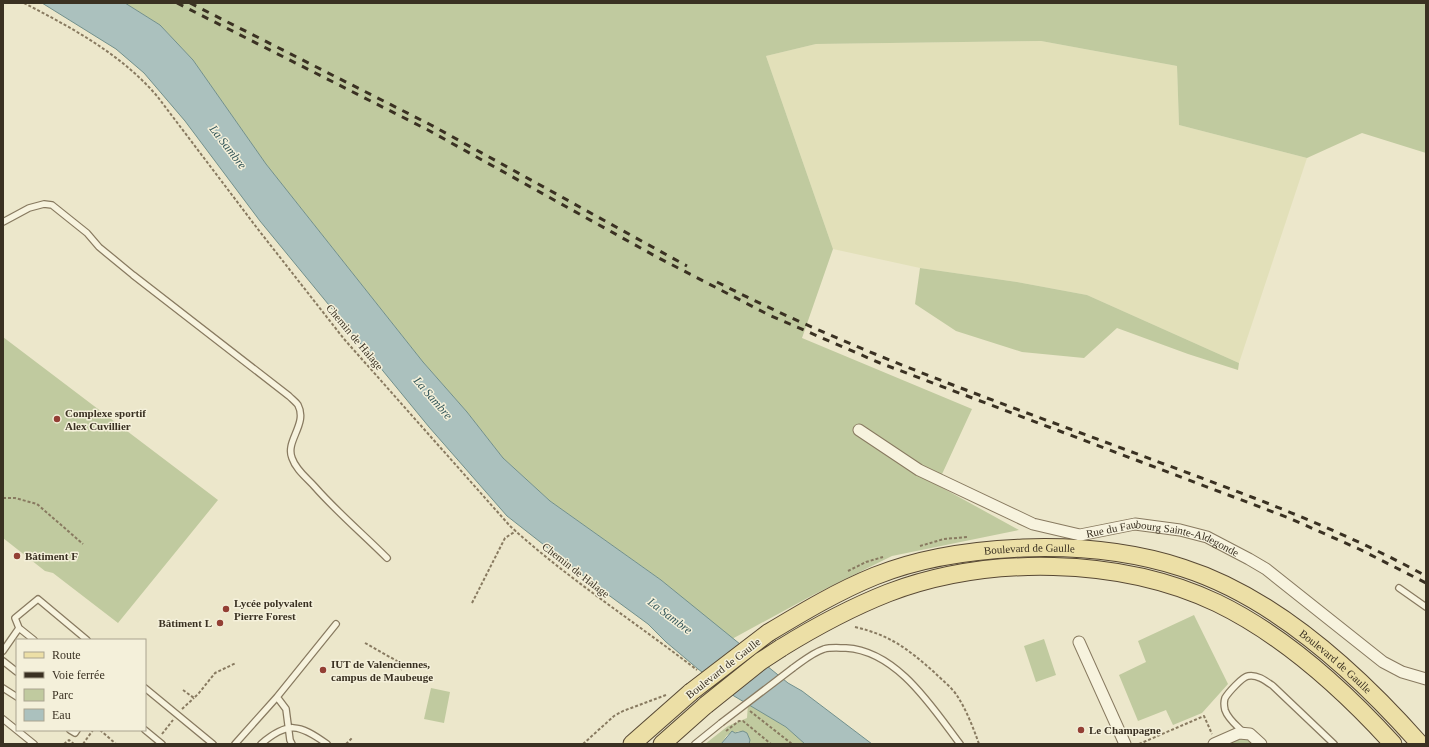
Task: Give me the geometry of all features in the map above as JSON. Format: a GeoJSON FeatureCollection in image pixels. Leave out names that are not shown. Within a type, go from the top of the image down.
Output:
{"type":"FeatureCollection","features":[{"type":"Feature","properties":{"kind":"main road","name":"Boulevard de Gaulle"},"geometry":{"type":"LineString","coordinates":[[632,744],[715,672],[768,633],[815,605],[875,576],[900,567],[947,555],[987,550],[1046,547],[1078,548],[1137,556],[1174,565],[1214,580],[1245,596],[1304,634],[1341,664],[1386,707],[1420,744]]}},
{"type":"Feature","properties":{"kind":"main road","name":"Boulevard de Gaulle"},"geometry":{"type":"LineString","coordinates":[[662,744],[706,705],[756,665],[781,648],[862,604],[894,591],[943,577],[978,571],[1049,567],[1102,570],[1133,575],[1166,584],[1206,599],[1244,618],[1272,635],[1326,677],[1394,744]]}},
{"type":"Feature","properties":{"kind":"street","name":"Rue du Faubourg Sainte-Aldegonde"},"geometry":{"type":"LineString","coordinates":[[859,430],[920,470],[1033,524],[1080,535],[1135,524],[1180,530],[1207,537],[1266,569],[1383,662],[1402,672],[1426,679]]}},
{"type":"Feature","properties":{"kind":"street"},"geometry":{"type":"LineString","coordinates":[[1079,642],[1125,744]]}},
{"type":"Feature","properties":{"kind":"street"},"geometry":{"type":"LineString","coordinates":[[1215,743],[1239,733],[1250,734],[1261,744]]}},
{"type":"Feature","properties":{"kind":"lane"},"geometry":{"type":"LineString","coordinates":[[3,222],[29,208],[44,204],[52,205],[88,233],[98,247],[290,396],[298,405],[300,413],[300,422],[291,449],[291,457],[294,464],[321,495],[387,558]]}},
{"type":"Feature","properties":{"kind":"lane"},"geometry":{"type":"LineString","coordinates":[[1399,588],[1426,607]]}},
{"type":"Feature","properties":{"kind":"lane"},"geometry":{"type":"LineString","coordinates":[[33,639],[19,628],[15,618],[38,599],[86,639]]}},
{"type":"Feature","properties":{"kind":"lane"},"geometry":{"type":"LineString","coordinates":[[235,744],[277,697],[336,624]]}},
{"type":"Feature","properties":{"kind":"lane"},"geometry":{"type":"LineString","coordinates":[[3,651],[19,628]]}},
{"type":"Feature","properties":{"kind":"lane"},"geometry":{"type":"LineString","coordinates":[[695,744],[792,668],[813,654],[825,649],[840,648],[854,649],[873,654],[896,670],[913,685],[960,744]]}},
{"type":"Feature","properties":{"kind":"lane"},"geometry":{"type":"LineString","coordinates":[[3,661],[16,671]]}},
{"type":"Feature","properties":{"kind":"lane"},"geometry":{"type":"LineString","coordinates":[[1244,734],[1229,717],[1224,703],[1226,697],[1243,678],[1255,676],[1273,686],[1334,744]]}},
{"type":"Feature","properties":{"kind":"lane"},"geometry":{"type":"LineString","coordinates":[[3,688],[16,696]]}},
{"type":"Feature","properties":{"kind":"lane"},"geometry":{"type":"LineString","coordinates":[[146,689],[213,744]]}},
{"type":"Feature","properties":{"kind":"lane"},"geometry":{"type":"LineString","coordinates":[[277,697],[286,709],[290,740],[292,744]]}},
{"type":"Feature","properties":{"kind":"lane"},"geometry":{"type":"LineString","coordinates":[[3,719],[16,729]]}},
{"type":"Feature","properties":{"kind":"lane"},"geometry":{"type":"LineString","coordinates":[[261,744],[276,732],[289,728],[298,728],[310,732],[327,744]]}},
{"type":"Feature","properties":{"kind":"lane"},"geometry":{"type":"LineString","coordinates":[[18,731],[34,744]]}},
{"type":"Feature","properties":{"kind":"lane"},"geometry":{"type":"LineString","coordinates":[[146,731],[162,744]]}},
{"type":"Feature","properties":{"kind":"path","name":"Chemin de Halage"},"geometry":{"type":"LineString","coordinates":[[24,3],[104,49],[126,65],[144,81],[344,339],[448,458],[516,531],[605,603],[693,667]]}},
{"type":"Feature","properties":{"kind":"path"},"geometry":{"type":"LineString","coordinates":[[3,498],[15,498],[37,504],[83,544]]}},
{"type":"Feature","properties":{"kind":"path"},"geometry":{"type":"LineString","coordinates":[[472,602],[505,538],[516,531]]}},
{"type":"Feature","properties":{"kind":"path"},"geometry":{"type":"LineString","coordinates":[[855,627],[870,630],[894,641],[912,653],[955,692],[965,710],[979,744]]}},
{"type":"Feature","properties":{"kind":"path"},"geometry":{"type":"LineString","coordinates":[[365,643],[404,665],[401,670]]}},
{"type":"Feature","properties":{"kind":"path"},"geometry":{"type":"LineString","coordinates":[[183,690],[194,698],[215,673],[236,663]]}},
{"type":"Feature","properties":{"kind":"path"},"geometry":{"type":"LineString","coordinates":[[583,744],[614,716],[623,711],[670,693]]}},
{"type":"Feature","properties":{"kind":"path"},"geometry":{"type":"LineString","coordinates":[[1139,744],[1204,716],[1215,743]]}},
{"type":"Feature","properties":{"kind":"path"},"geometry":{"type":"LineString","coordinates":[[722,734],[739,721],[743,721],[771,744]]}},
{"type":"Feature","properties":{"kind":"path"},"geometry":{"type":"LineString","coordinates":[[83,744],[92,731]]}},
{"type":"Feature","properties":{"kind":"path"},"geometry":{"type":"LineString","coordinates":[[101,731],[116,744]]}},
{"type":"Feature","properties":{"kind":"path"},"geometry":{"type":"LineString","coordinates":[[346,744],[353,737]]}},
{"type":"Feature","properties":{"kind":"path"},"geometry":{"type":"LineString","coordinates":[[64,744],[69,740],[74,744]]}},
{"type":"Feature","properties":{"kind":"shaded area"},"geometry":{"type":"Polygon","coordinates":[[[1041,41],[1177,66],[1179,125],[1307,158],[1239,363],[1087,295],[1017,282],[920,268],[833,249],[766,56],[816,44],[1041,41]]]}},
{"type":"Feature","properties":{"kind":"green space"},"geometry":{"type":"Polygon","coordinates":[[[125,3],[1426,3],[1426,153],[1362,133],[1307,158],[1179,125],[1177,66],[1041,41],[816,44],[766,56],[833,249],[802,338],[972,409],[937,485],[1019,530],[892,556],[813,595],[732,639],[661,580],[550,501],[503,458],[467,412],[423,362],[266,164],[193,60],[160,25],[125,3]]]}},
{"type":"Feature","properties":{"kind":"green space"},"geometry":{"type":"Polygon","coordinates":[[[920,268],[1017,282],[1087,295],[1239,363],[1238,370],[1188,354],[1117,328],[1084,358],[1022,352],[956,331],[915,304],[920,268]]]}},
{"type":"Feature","properties":{"kind":"green space","name":"Complexe sportif Alex Cuvillier"},"geometry":{"type":"Polygon","coordinates":[[[3,337],[218,500],[118,623],[53,573],[45,571],[3,538],[3,337]]]}},
{"type":"Feature","properties":{"kind":"green space"},"geometry":{"type":"Polygon","coordinates":[[[1194,615],[1228,684],[1202,713],[1173,725],[1166,710],[1138,721],[1119,675],[1146,662],[1138,641],[1194,615]]]}},
{"type":"Feature","properties":{"kind":"green space"},"geometry":{"type":"Polygon","coordinates":[[[1044,639],[1056,675],[1036,682],[1024,646],[1044,639]]]}},
{"type":"Feature","properties":{"kind":"green space"},"geometry":{"type":"Polygon","coordinates":[[[431,688],[450,692],[444,723],[424,719],[431,688]]]}},
{"type":"Feature","properties":{"kind":"green space"},"geometry":{"type":"Polygon","coordinates":[[[748,704],[786,727],[805,744],[749,744],[750,740],[747,733],[739,731],[727,735],[721,744],[705,744],[728,726],[747,718],[748,704]]]}},
{"type":"Feature","properties":{"kind":"green space"},"geometry":{"type":"Polygon","coordinates":[[[1244,738],[1253,744],[1226,744],[1244,738]]]}},
{"type":"Feature","properties":{"kind":"water","name":"La Sambre"},"geometry":{"type":"Polygon","coordinates":[[[42,3],[125,3],[160,25],[193,60],[266,164],[423,362],[467,412],[503,458],[550,501],[661,580],[788,683],[802,691],[872,744],[805,744],[786,727],[734,696],[698,669],[666,642],[648,624],[599,588],[507,516],[429,427],[260,221],[185,121],[144,73],[116,49],[42,3]]]}},
{"type":"Feature","properties":{"kind":"water"},"geometry":{"type":"Polygon","coordinates":[[[732,731],[735,733],[743,731],[747,733],[750,740],[749,744],[721,744],[732,731]]]}},
{"type":"Feature","properties":{"kind":"railway"},"geometry":{"type":"LineString","coordinates":[[177,3],[428,130],[655,256],[769,315],[880,363],[1289,518],[1359,549],[1426,583]]}},
{"type":"Feature","properties":{"kind":"railway"},"geometry":{"type":"LineString","coordinates":[[190,3],[431,125],[687,266]]}},
{"type":"Feature","properties":{"kind":"railway"},"geometry":{"type":"LineString","coordinates":[[717,282],[881,357],[1297,515],[1394,559],[1426,576]]}},
{"type":"Feature","properties":{"kind":"place","name":"Complexe sportif Alex Cuvillier"},"geometry":{"type":"Point","coordinates":[57,419]}},
{"type":"Feature","properties":{"kind":"place","name":"Bâtiment F"},"geometry":{"type":"Point","coordinates":[17,556]}},
{"type":"Feature","properties":{"kind":"place","name":"Lycée polyvalent Pierre Forest"},"geometry":{"type":"Point","coordinates":[226,609]}},
{"type":"Feature","properties":{"kind":"place","name":"Bâtiment L"},"geometry":{"type":"Point","coordinates":[220,623]}},
{"type":"Feature","properties":{"kind":"place","name":"IUT de Valenciennes, campus de Maubeuge"},"geometry":{"type":"Point","coordinates":[323,670]}},
{"type":"Feature","properties":{"kind":"place","name":"Le Champagne"},"geometry":{"type":"Point","coordinates":[1081,730]}}]}
